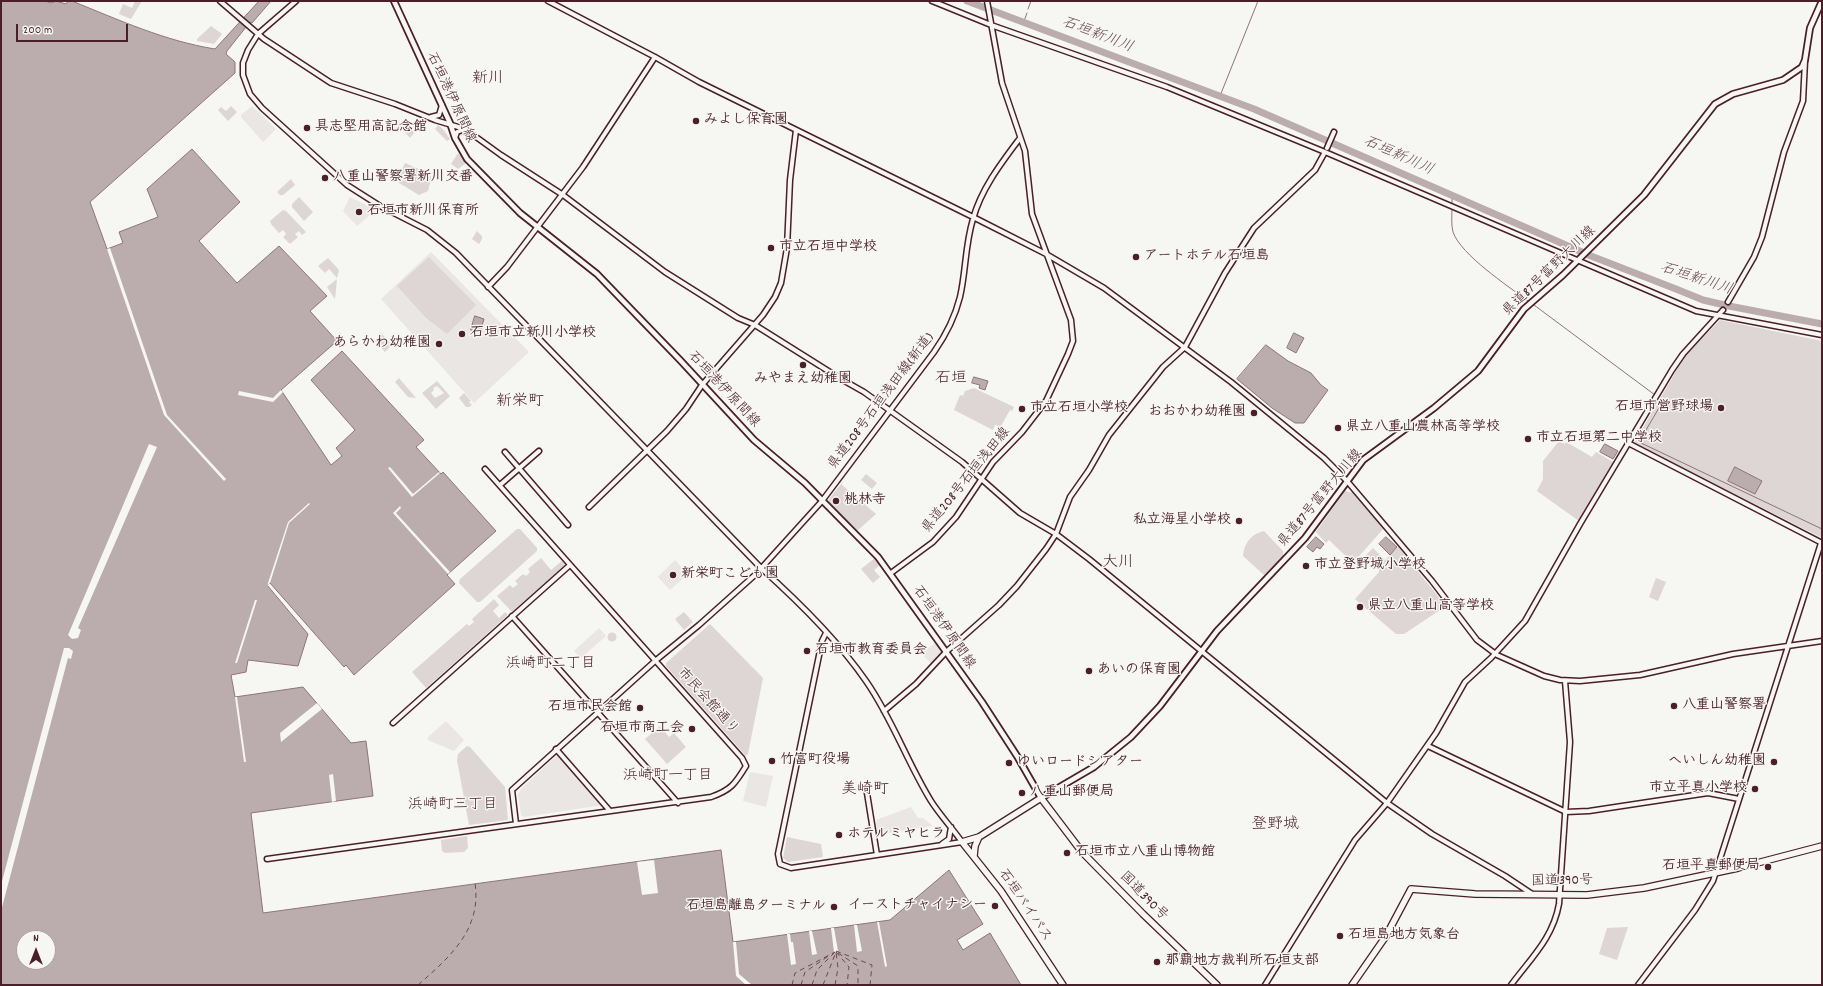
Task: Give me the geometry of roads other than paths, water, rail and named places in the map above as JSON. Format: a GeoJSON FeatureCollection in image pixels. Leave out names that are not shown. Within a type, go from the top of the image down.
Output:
{"type":"FeatureCollection","features":[{"type":"Feature","properties":{"kind":"highway"},"geometry":{"type":"LineString","coordinates":[[962,842],[979,836],[1041,798]]}},
{"type":"Feature","properties":{"kind":"highway","name":"国道390号"},"geometry":{"type":"LineString","coordinates":[[1041,798],[1082,852],[1143,914],[1217,985]]}},
{"type":"Feature","properties":{"kind":"highway"},"geometry":{"type":"LineString","coordinates":[[974,856],[975,846],[979,836]]}},
{"type":"Feature","properties":{"kind":"highway","name":"石垣バイパス"},"geometry":{"type":"LineString","coordinates":[[962,842],[1001,891],[1063,985]]}},
{"type":"Feature","properties":{"kind":"highway","name":"国道390号"},"geometry":{"type":"LineString","coordinates":[[1352,985],[1386,936],[1411,889],[1475,894],[1587,895],[1644,888],[1715,873],[1822,846]]}},
{"type":"Feature","properties":{"kind":"main road","name":"石垣港伊原間線"},"geometry":{"type":"LineString","coordinates":[[394,1],[442,105],[455,138],[467,159],[520,213],[537,228],[597,274],[754,440],[805,483],[866,544],[891,573],[946,652],[1013,750],[1041,798]]}},
{"type":"Feature","properties":{"kind":"main road"},"geometry":{"type":"LineString","coordinates":[[1805,60],[1810,28],[1822,1]]}},
{"type":"Feature","properties":{"kind":"main road","name":"県道87号富野大川線"},"geometry":{"type":"LineString","coordinates":[[1041,798],[1094,767],[1132,737],[1169,695],[1200,651],[1225,622],[1305,538],[1363,460],[1466,382],[1478,371],[1524,309],[1578,260],[1647,192],[1715,104],[1733,94],[1788,78],[1798,70],[1805,60]]}},
{"type":"Feature","properties":{"kind":"street"},"geometry":{"type":"LineString","coordinates":[[220,1],[258,34],[331,83],[346,90],[395,104],[429,118],[465,128],[500,155],[563,195],[665,272],[738,318],[755,325],[864,392],[962,462],[1020,513],[1056,534],[1387,803],[1432,834],[1498,872],[1532,894]]}},
{"type":"Feature","properties":{"kind":"street"},"geometry":{"type":"LineString","coordinates":[[296,1],[258,34],[248,50],[243,63],[242,76],[254,100],[347,185],[380,206],[427,230],[456,253],[563,362],[647,452],[761,568],[789,593],[826,633],[866,681],[884,710],[930,800],[962,842],[791,868],[782,866],[778,862],[810,695],[822,641],[826,633]]}},
{"type":"Feature","properties":{"kind":"street"},"geometry":{"type":"LineString","coordinates":[[548,1],[655,57],[699,82],[973,217],[1046,254],[1092,280],[1232,382],[1324,458],[1347,481],[1432,581],[1477,640],[1495,654],[1544,676],[1565,681],[1599,680],[1640,675],[1693,662],[1822,641]]}},
{"type":"Feature","properties":{"kind":"street"},"geometry":{"type":"LineString","coordinates":[[932,1],[991,25],[1167,87],[1326,150],[1696,311],[1822,335]]}},
{"type":"Feature","properties":{"kind":"street","name":"県道208号石垣浅田線"},"geometry":{"type":"LineString","coordinates":[[891,573],[933,542],[956,517],[993,462],[1022,432],[1046,401],[1055,384],[1073,341],[1071,320],[1032,214],[1027,162],[1002,83],[988,3]]}},
{"type":"Feature","properties":{"kind":"street"},"geometry":{"type":"LineString","coordinates":[[488,287],[507,267],[563,195],[655,57]]}},
{"type":"Feature","properties":{"kind":"street"},"geometry":{"type":"LineString","coordinates":[[1728,302],[1754,257],[1762,237],[1784,152],[1803,101],[1805,60]]}},
{"type":"Feature","properties":{"kind":"street"},"geometry":{"type":"LineString","coordinates":[[429,118],[439,115],[442,105]]}},
{"type":"Feature","properties":{"kind":"street"},"geometry":{"type":"LineString","coordinates":[[455,138],[457,132],[465,128]]}},
{"type":"Feature","properties":{"kind":"street"},"geometry":{"type":"LineString","coordinates":[[589,507],[647,452],[686,409],[702,385],[769,307],[781,283],[787,248],[790,180],[796,130]]}},
{"type":"Feature","properties":{"kind":"street"},"geometry":{"type":"LineString","coordinates":[[884,710],[916,684],[946,652],[984,619],[1017,586],[1046,549],[1056,534],[1070,497],[1089,470],[1109,435],[1163,367],[1185,347],[1225,274],[1254,228],[1315,170],[1334,132]]}},
{"type":"Feature","properties":{"kind":"street","name":"県道208号石垣浅田線(新道)"},"geometry":{"type":"LineString","coordinates":[[516,824],[512,790],[655,660],[707,618],[761,568],[822,501],[934,352],[951,322],[960,296],[967,244],[973,217],[989,183],[1020,138]]}},
{"type":"Feature","properties":{"kind":"street"},"geometry":{"type":"LineString","coordinates":[[1265,985],[1356,840],[1387,803],[1428,746],[1465,682],[1495,654],[1525,621],[1580,524],[1630,444],[1654,400],[1683,354],[1723,310]]}},
{"type":"Feature","properties":{"kind":"street"},"geometry":{"type":"LineString","coordinates":[[1630,444],[1822,543],[1713,881],[1695,910],[1638,985]]}},
{"type":"Feature","properties":{"kind":"street"},"geometry":{"type":"LineString","coordinates":[[500,485],[539,451]]}},
{"type":"Feature","properties":{"kind":"street"},"geometry":{"type":"LineString","coordinates":[[505,452],[568,525]]}},
{"type":"Feature","properties":{"kind":"street","name":"市民会館通り"},"geometry":{"type":"LineString","coordinates":[[485,469],[742,758],[746,766],[733,786],[724,793],[678,803]]}},
{"type":"Feature","properties":{"kind":"street"},"geometry":{"type":"LineString","coordinates":[[392,723],[570,564]]}},
{"type":"Feature","properties":{"kind":"street"},"geometry":{"type":"LineString","coordinates":[[512,616],[678,803]]}},
{"type":"Feature","properties":{"kind":"street"},"geometry":{"type":"LineString","coordinates":[[1511,985],[1550,933],[1556,918],[1566,812],[1570,735],[1565,681]]}},
{"type":"Feature","properties":{"kind":"street"},"geometry":{"type":"LineString","coordinates":[[1428,746],[1566,812],[1589,811],[1708,793],[1739,799]]}},
{"type":"Feature","properties":{"kind":"street"},"geometry":{"type":"LineString","coordinates":[[556,749],[610,811]]}},
{"type":"Feature","properties":{"kind":"street"},"geometry":{"type":"LineString","coordinates":[[866,787],[877,855]]}},
{"type":"Feature","properties":{"kind":"street"},"geometry":{"type":"LineString","coordinates":[[267,860],[516,824],[678,803]]}},
{"type":"Feature","properties":{"kind":"street"},"geometry":{"type":"LineString","coordinates":[[940,845],[949,839],[951,827]]}},
{"type":"Feature","properties":{"kind":"waterway","name":"石垣新川川"},"geometry":{"type":"LineString","coordinates":[[967,1],[1254,109],[1591,256],[1703,300],[1822,324]]}},
{"type":"Feature","properties":{"kind":"waterway"},"geometry":{"type":"LineString","coordinates":[[1028,9],[1031,1]]}},
{"type":"Feature","properties":{"kind":"waterway"},"geometry":{"type":"LineString","coordinates":[[1220,96],[1258,1]]}},
{"type":"Feature","properties":{"kind":"waterway"},"geometry":{"type":"LineString","coordinates":[[1024,21],[1027,13]]}},
{"type":"Feature","properties":{"kind":"waterway"},"geometry":{"type":"LineString","coordinates":[[1452,194],[1452,204]]}},
{"type":"Feature","properties":{"kind":"waterway"},"geometry":{"type":"LineString","coordinates":[[1452,207],[1453,232],[1465,250],[1486,270],[1528,301]]}},
{"type":"Feature","properties":{"kind":"waterway"},"geometry":{"type":"LineString","coordinates":[[1534,305],[1655,395]]}},
{"type":"Feature","properties":{"kind":"waterway"},"geometry":{"type":"LineString","coordinates":[[1657,397],[1663,401],[1639,442],[1822,529]]}},
{"type":"Feature","properties":{"kind":"place","name":"みよし保育園"},"geometry":{"type":"Point","coordinates":[696,121]}},
{"type":"Feature","properties":{"kind":"place","name":"具志堅用高記念館"},"geometry":{"type":"Point","coordinates":[307,128]}},
{"type":"Feature","properties":{"kind":"place","name":"八重山警察署新川交番"},"geometry":{"type":"Point","coordinates":[325,178]}},
{"type":"Feature","properties":{"kind":"place","name":"石垣市新川保育所"},"geometry":{"type":"Point","coordinates":[359,212]}},
{"type":"Feature","properties":{"kind":"place","name":"市立石垣中学校"},"geometry":{"type":"Point","coordinates":[771,248]}},
{"type":"Feature","properties":{"kind":"place","name":"アートホテル石垣島"},"geometry":{"type":"Point","coordinates":[1136,257]}},
{"type":"Feature","properties":{"kind":"place","name":"石垣市立新川小学校"},"geometry":{"type":"Point","coordinates":[462,334]}},
{"type":"Feature","properties":{"kind":"place","name":"あらかわ幼稚園"},"geometry":{"type":"Point","coordinates":[439,344]}},
{"type":"Feature","properties":{"kind":"place","name":"みやまえ幼稚園"},"geometry":{"type":"Point","coordinates":[803,365]}},
{"type":"Feature","properties":{"kind":"place","name":"石垣市営野球場"},"geometry":{"type":"Point","coordinates":[1721,408]}},
{"type":"Feature","properties":{"kind":"place","name":"市立石垣小学校"},"geometry":{"type":"Point","coordinates":[1022,409]}},
{"type":"Feature","properties":{"kind":"place","name":"おおかわ幼稚園"},"geometry":{"type":"Point","coordinates":[1254,413]}},
{"type":"Feature","properties":{"kind":"place","name":"県立八重山農林高等学校"},"geometry":{"type":"Point","coordinates":[1338,428]}},
{"type":"Feature","properties":{"kind":"place","name":"市立石垣第二中学校"},"geometry":{"type":"Point","coordinates":[1528,439]}},
{"type":"Feature","properties":{"kind":"place","name":"桃林寺"},"geometry":{"type":"Point","coordinates":[836,501]}},
{"type":"Feature","properties":{"kind":"place","name":"私立海星小学校"},"geometry":{"type":"Point","coordinates":[1239,521]}},
{"type":"Feature","properties":{"kind":"place","name":"市立登野城小学校"},"geometry":{"type":"Point","coordinates":[1306,566]}},
{"type":"Feature","properties":{"kind":"place","name":"新栄町こども園"},"geometry":{"type":"Point","coordinates":[673,575]}},
{"type":"Feature","properties":{"kind":"place","name":"県立八重山高等学校"},"geometry":{"type":"Point","coordinates":[1360,607]}},
{"type":"Feature","properties":{"kind":"place","name":"石垣市教育委員会"},"geometry":{"type":"Point","coordinates":[807,651]}},
{"type":"Feature","properties":{"kind":"place","name":"あいの保育園"},"geometry":{"type":"Point","coordinates":[1089,671]}},
{"type":"Feature","properties":{"kind":"place","name":"八重山警察署"},"geometry":{"type":"Point","coordinates":[1674,706]}},
{"type":"Feature","properties":{"kind":"place","name":"石垣市民会館"},"geometry":{"type":"Point","coordinates":[640,708]}},
{"type":"Feature","properties":{"kind":"place","name":"石垣市商工会"},"geometry":{"type":"Point","coordinates":[692,729]}},
{"type":"Feature","properties":{"kind":"place","name":"竹富町役場"},"geometry":{"type":"Point","coordinates":[772,761]}},
{"type":"Feature","properties":{"kind":"place","name":"へいしん幼稚園"},"geometry":{"type":"Point","coordinates":[1774,762]}},
{"type":"Feature","properties":{"kind":"place","name":"ゆいロードシアター"},"geometry":{"type":"Point","coordinates":[1009,763]}},
{"type":"Feature","properties":{"kind":"place","name":"市立平真小学校"},"geometry":{"type":"Point","coordinates":[1755,789]}},
{"type":"Feature","properties":{"kind":"place","name":"八重山郵便局"},"geometry":{"type":"Point","coordinates":[1022,793]}},
{"type":"Feature","properties":{"kind":"place","name":"ホテルミヤヒラ"},"geometry":{"type":"Point","coordinates":[839,835]}},
{"type":"Feature","properties":{"kind":"place","name":"石垣市立八重山博物館"},"geometry":{"type":"Point","coordinates":[1067,853]}},
{"type":"Feature","properties":{"kind":"place","name":"石垣平真郵便局"},"geometry":{"type":"Point","coordinates":[1768,867]}},
{"type":"Feature","properties":{"kind":"place","name":"イーストチャイナシー"},"geometry":{"type":"Point","coordinates":[995,906]}},
{"type":"Feature","properties":{"kind":"place","name":"石垣島離島ターミナル"},"geometry":{"type":"Point","coordinates":[834,907]}},
{"type":"Feature","properties":{"kind":"place","name":"石垣島地方気象台"},"geometry":{"type":"Point","coordinates":[1340,936]}},
{"type":"Feature","properties":{"kind":"place","name":"那覇地方裁判所石垣支部"},"geometry":{"type":"Point","coordinates":[1157,962]}},
{"type":"Feature","properties":{"kind":"district","name":"新川"},"geometry":{"type":"Point","coordinates":[488,80]}},
{"type":"Feature","properties":{"kind":"district","name":"石垣"},"geometry":{"type":"Point","coordinates":[951,380]}},
{"type":"Feature","properties":{"kind":"district","name":"新栄町"},"geometry":{"type":"Point","coordinates":[520,403]}},
{"type":"Feature","properties":{"kind":"district","name":"大川"},"geometry":{"type":"Point","coordinates":[1118,564]}},
{"type":"Feature","properties":{"kind":"district","name":"浜崎町二丁目"},"geometry":{"type":"Point","coordinates":[551,665]}},
{"type":"Feature","properties":{"kind":"district","name":"浜崎町一丁目"},"geometry":{"type":"Point","coordinates":[668,777]}},
{"type":"Feature","properties":{"kind":"district","name":"美崎町"},"geometry":{"type":"Point","coordinates":[865,791]}},
{"type":"Feature","properties":{"kind":"district","name":"浜崎町三丁目"},"geometry":{"type":"Point","coordinates":[453,806]}},
{"type":"Feature","properties":{"kind":"district","name":"登野城"},"geometry":{"type":"Point","coordinates":[1275,826]}}]}
